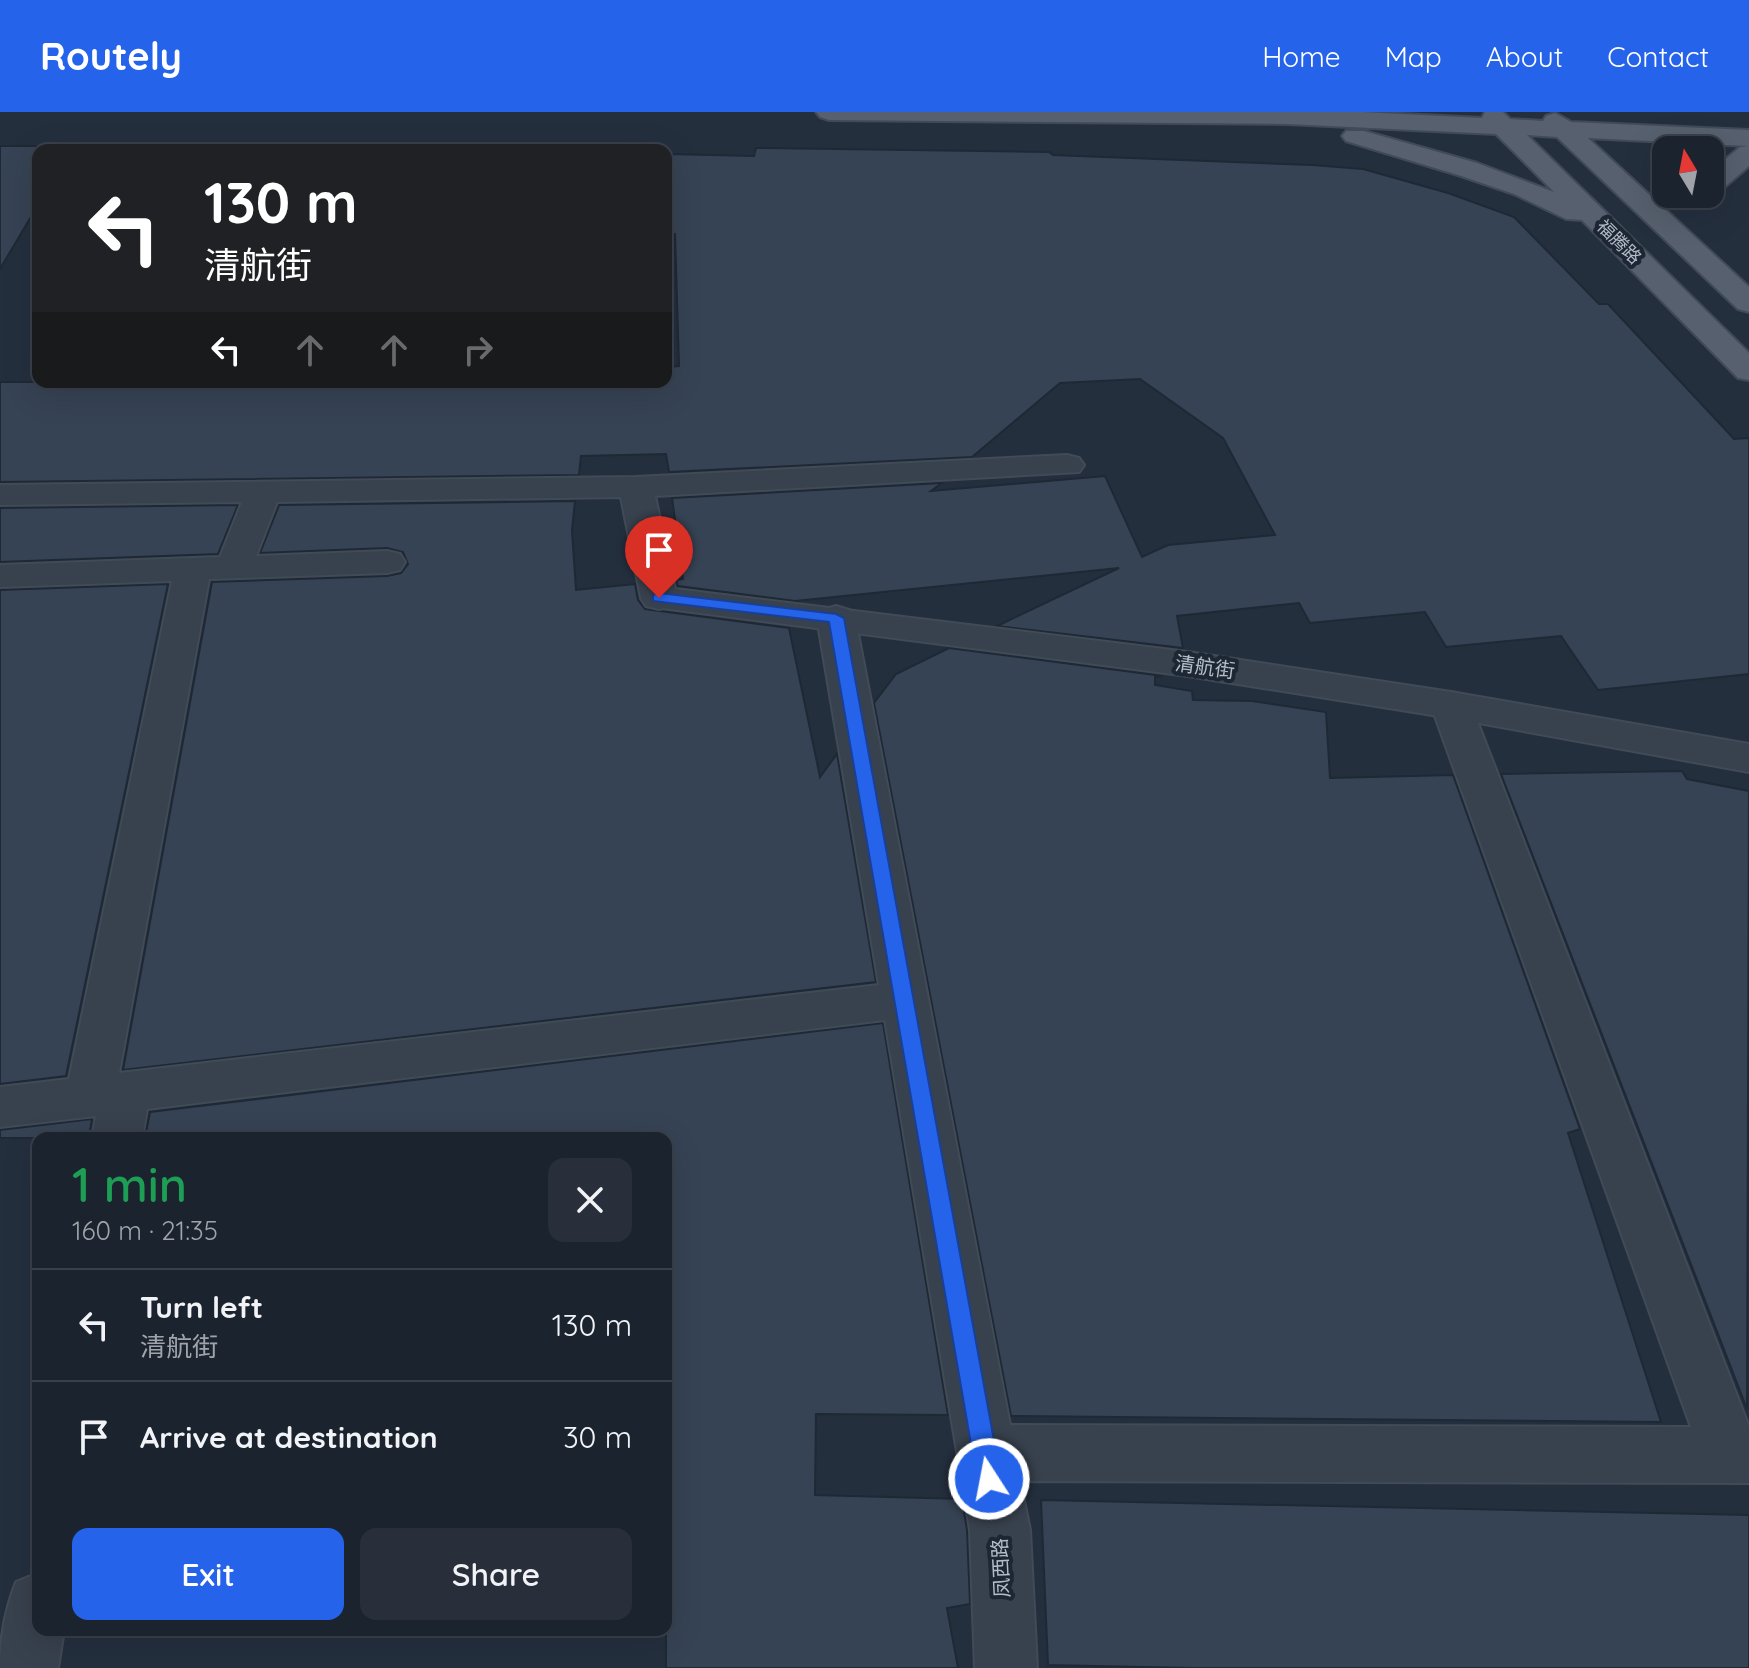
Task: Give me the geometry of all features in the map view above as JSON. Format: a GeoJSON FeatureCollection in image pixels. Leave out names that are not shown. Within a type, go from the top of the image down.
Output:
{"type":"FeatureCollection","features":[{"type":"Feature","properties":{"kind":"main road"},"geometry":{"type":"LineString","coordinates":[[829,112],[1496,119],[1555,121],[1749,138]]}},
{"type":"Feature","properties":{"kind":"main road"},"geometry":{"type":"LineString","coordinates":[[1628,112],[1749,117]]}},
{"type":"Feature","properties":{"kind":"main road"},"geometry":{"type":"LineString","coordinates":[[1287,116],[1549,198],[1609,231]]}},
{"type":"Feature","properties":{"kind":"main road","name":"福腾路"},"geometry":{"type":"LineString","coordinates":[[1496,119],[1749,371]]}},
{"type":"Feature","properties":{"kind":"main road"},"geometry":{"type":"LineString","coordinates":[[1555,121],[1673,228],[1749,303]]}},
{"type":"Feature","properties":{"kind":"main road"},"geometry":{"type":"LineString","coordinates":[[1724,174],[1749,153]]}},
{"type":"Feature","properties":{"kind":"main road"},"geometry":{"type":"LineString","coordinates":[[1673,228],[1687,208]]}},
{"type":"Feature","properties":{"kind":"street"},"geometry":{"type":"LineString","coordinates":[[0,495],[636,487],[1067,465]]}},
{"type":"Feature","properties":{"kind":"street","name":"清航街"},"geometry":{"type":"LineString","coordinates":[[636,487],[659,598],[1188,664],[1451,705],[1749,758]]}},
{"type":"Feature","properties":{"kind":"street"},"geometry":{"type":"LineString","coordinates":[[111,1109],[214,568],[264,491]]}},
{"type":"Feature","properties":{"kind":"street"},"geometry":{"type":"LineString","coordinates":[[0,576],[387,562]]}},
{"type":"Feature","properties":{"kind":"street","name":"凤西路"},"geometry":{"type":"LineString","coordinates":[[836,618],[1000,1530],[1006,1668]]}},
{"type":"Feature","properties":{"kind":"street"},"geometry":{"type":"LineString","coordinates":[[984,1453],[1740,1455],[1451,705]]}},
{"type":"Feature","properties":{"kind":"street"},"geometry":{"type":"LineString","coordinates":[[0,1107],[111,1109],[904,1000]]}},
{"type":"Feature","properties":{"kind":"street"},"geometry":{"type":"LineString","coordinates":[[27,1668],[32,1636]]}},
{"type":"Feature","properties":{"kind":"building"},"geometry":{"type":"Polygon","coordinates":[[[0,146],[32,146],[32,215],[0,269],[0,146]]]}},
{"type":"Feature","properties":{"kind":"building"},"geometry":{"type":"Polygon","coordinates":[[[756,148],[1049,152],[1053,155],[1363,169],[1448,193],[1514,217],[1599,304],[1608,304],[1734,439],[1749,438],[1749,674],[1598,690],[1561,636],[1446,647],[1425,612],[1310,623],[1299,603],[1177,616],[1183,648],[997,626],[1119,568],[795,601],[678,586],[676,580],[683,579],[672,498],[942,483],[931,491],[1105,476],[1142,557],[1168,545],[1275,535],[1223,438],[1140,379],[1060,383],[972,457],[669,472],[666,454],[581,456],[579,475],[0,482],[0,382],[32,382],[32,388],[672,388],[672,367],[679,366],[675,234],[672,234],[672,154],[754,156],[756,148]]]}},
{"type":"Feature","properties":{"kind":"building"},"geometry":{"type":"Polygon","coordinates":[[[575,501],[572,530],[576,590],[635,584],[638,600],[645,609],[789,628],[820,777],[837,754],[876,982],[123,1070],[212,582],[387,576],[401,573],[408,564],[403,552],[387,548],[260,553],[279,505],[575,501]]]}},
{"type":"Feature","properties":{"kind":"building"},"geometry":{"type":"Polygon","coordinates":[[[238,505],[218,554],[0,562],[0,508],[238,505]]]}},
{"type":"Feature","properties":{"kind":"building"},"geometry":{"type":"Polygon","coordinates":[[[168,584],[66,1076],[0,1084],[0,590],[168,584]]]}},
{"type":"Feature","properties":{"kind":"building"},"geometry":{"type":"Polygon","coordinates":[[[949,648],[1163,676],[1155,677],[1155,685],[1192,691],[1193,700],[1252,701],[1326,712],[1330,778],[1453,775],[1580,1129],[1568,1133],[1661,1422],[1011,1416],[874,703],[896,674],[949,648]]]}},
{"type":"Feature","properties":{"kind":"building"},"geometry":{"type":"Polygon","coordinates":[[[1682,771],[1687,779],[1749,791],[1747,1409],[1501,774],[1682,771]]]}},
{"type":"Feature","properties":{"kind":"building"},"geometry":{"type":"Polygon","coordinates":[[[883,1023],[948,1415],[816,1414],[815,1495],[962,1499],[967,1530],[970,1604],[947,1608],[958,1668],[666,1668],[666,1636],[672,1636],[672,1132],[146,1132],[150,1112],[883,1023]]]}},
{"type":"Feature","properties":{"kind":"building"},"geometry":{"type":"Polygon","coordinates":[[[92,1119],[90,1132],[32,1132],[32,1138],[0,1138],[0,1130],[92,1119]]]}},
{"type":"Feature","properties":{"kind":"building"},"geometry":{"type":"Polygon","coordinates":[[[1041,1500],[1749,1515],[1749,1668],[1048,1665],[1041,1500]]]}},
{"type":"Feature","properties":{"kind":"route"},"geometry":{"type":"LineString","coordinates":[[659,598],[836,618],[989,1479]]}}]}
